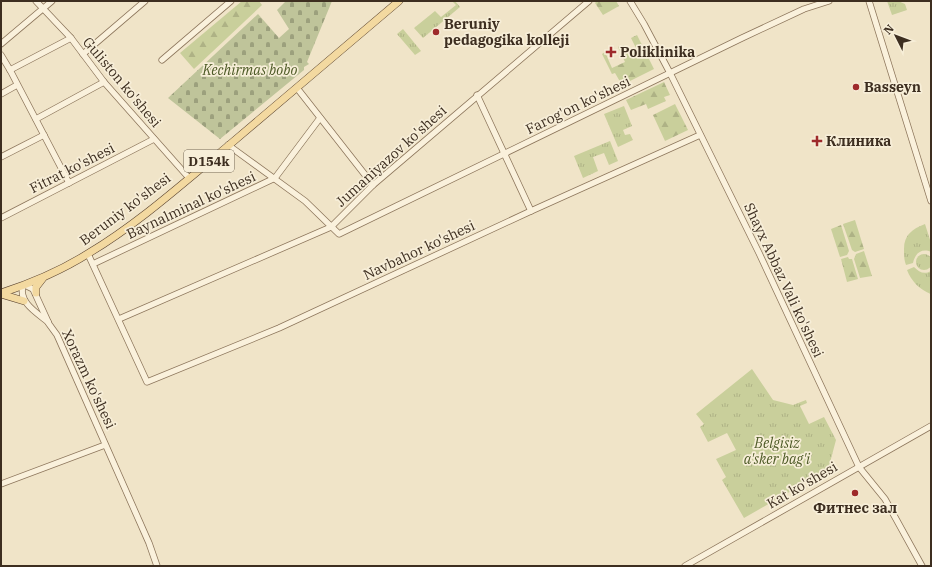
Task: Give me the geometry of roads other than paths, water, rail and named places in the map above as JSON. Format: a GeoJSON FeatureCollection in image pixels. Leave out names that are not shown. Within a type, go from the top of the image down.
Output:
{"type":"FeatureCollection","features":[{"type":"Feature","properties":{"kind":"main road","name":"Beruniy ko'shesi"},"geometry":{"type":"LineString","coordinates":[[1,294],[44,277],[88,254],[125,229],[189,178],[399,1]]}},
{"type":"Feature","properties":{"kind":"main road"},"geometry":{"type":"LineString","coordinates":[[36,293],[36,286],[44,277]]}},
{"type":"Feature","properties":{"kind":"main road"},"geometry":{"type":"LineString","coordinates":[[1,294],[24,300]]}},
{"type":"Feature","properties":{"kind":"street","name":"Guliston ko'shesi"},"geometry":{"type":"LineString","coordinates":[[36,1],[71,38],[104,82],[189,178]]}},
{"type":"Feature","properties":{"kind":"street"},"geometry":{"type":"LineString","coordinates":[[1,44],[52,1]]}},
{"type":"Feature","properties":{"kind":"street"},"geometry":{"type":"LineString","coordinates":[[83,54],[145,1]]}},
{"type":"Feature","properties":{"kind":"street"},"geometry":{"type":"LineString","coordinates":[[162,60],[231,1]]}},
{"type":"Feature","properties":{"kind":"street","name":"Jumaniyazov ko'shesi"},"geometry":{"type":"LineString","coordinates":[[119,319],[331,227],[373,185],[589,1]]}},
{"type":"Feature","properties":{"kind":"street","name":"Shayx Abbaz Vali ko'shesi"},"geometry":{"type":"LineString","coordinates":[[630,1],[670,73],[759,253],[859,467],[885,499],[922,566]]}},
{"type":"Feature","properties":{"kind":"street","name":"Farog'on ko'shesi"},"geometry":{"type":"LineString","coordinates":[[331,227],[339,234],[804,9],[829,1]]}},
{"type":"Feature","properties":{"kind":"street"},"geometry":{"type":"LineString","coordinates":[[869,1],[931,200]]}},
{"type":"Feature","properties":{"kind":"street"},"geometry":{"type":"LineString","coordinates":[[10,70],[71,38]]}},
{"type":"Feature","properties":{"kind":"street"},"geometry":{"type":"LineString","coordinates":[[1,55],[36,118],[69,183]]}},
{"type":"Feature","properties":{"kind":"street"},"geometry":{"type":"LineString","coordinates":[[36,118],[104,82]]}},
{"type":"Feature","properties":{"kind":"street"},"geometry":{"type":"LineString","coordinates":[[1,94],[17,85]]}},
{"type":"Feature","properties":{"kind":"street"},"geometry":{"type":"LineString","coordinates":[[297,88],[373,185]]}},
{"type":"Feature","properties":{"kind":"street"},"geometry":{"type":"LineString","coordinates":[[478,95],[531,211]]}},
{"type":"Feature","properties":{"kind":"street","name":"Baynalminal ko'shesi"},"geometry":{"type":"LineString","coordinates":[[93,264],[274,178],[320,118]]}},
{"type":"Feature","properties":{"kind":"street"},"geometry":{"type":"LineString","coordinates":[[1,157],[44,135]]}},
{"type":"Feature","properties":{"kind":"street","name":"Navbahor ko'shesi"},"geometry":{"type":"LineString","coordinates":[[119,319],[147,382],[279,328],[531,211],[700,135]]}},
{"type":"Feature","properties":{"kind":"street","name":"Fitrat ko'shesi"},"geometry":{"type":"LineString","coordinates":[[1,218],[154,139]]}},
{"type":"Feature","properties":{"kind":"street"},"geometry":{"type":"LineString","coordinates":[[228,145],[305,201],[331,227]]}},
{"type":"Feature","properties":{"kind":"street"},"geometry":{"type":"LineString","coordinates":[[88,254],[119,319]]}},
{"type":"Feature","properties":{"kind":"street"},"geometry":{"type":"LineString","coordinates":[[24,286],[33,289],[36,293],[49,324],[24,300],[22,295],[24,286]]}},
{"type":"Feature","properties":{"kind":"street","name":"Xorazm ko'shesi"},"geometry":{"type":"LineString","coordinates":[[49,324],[56,335],[157,566]]}},
{"type":"Feature","properties":{"kind":"street","name":"Kat ko'shesi"},"geometry":{"type":"LineString","coordinates":[[685,566],[931,426]]}},
{"type":"Feature","properties":{"kind":"street","name":"Xorazm ko'shesi"},"geometry":{"type":"LineString","coordinates":[[1,484],[105,445]]}},
{"type":"Feature","properties":{"kind":"place","name":"Beruniy pedagogika kolleji"},"geometry":{"type":"Point","coordinates":[436,32]}},
{"type":"Feature","properties":{"kind":"place","name":"Poliklinika"},"geometry":{"type":"Point","coordinates":[611,52]}},
{"type":"Feature","properties":{"kind":"place","name":"Basseyn"},"geometry":{"type":"Point","coordinates":[856,87]}},
{"type":"Feature","properties":{"kind":"place","name":"Клиника"},"geometry":{"type":"Point","coordinates":[817,141]}},
{"type":"Feature","properties":{"kind":"place","name":"Фитнес зал"},"geometry":{"type":"Point","coordinates":[855,493]}},
{"type":"Feature","properties":{"kind":"park label","name":"Kechirmas bobo"},"geometry":{"type":"Point","coordinates":[250,70]}},
{"type":"Feature","properties":{"kind":"park label","name":"Belgisiz a'sker bag'i"},"geometry":{"type":"Point","coordinates":[777,452]}}]}
